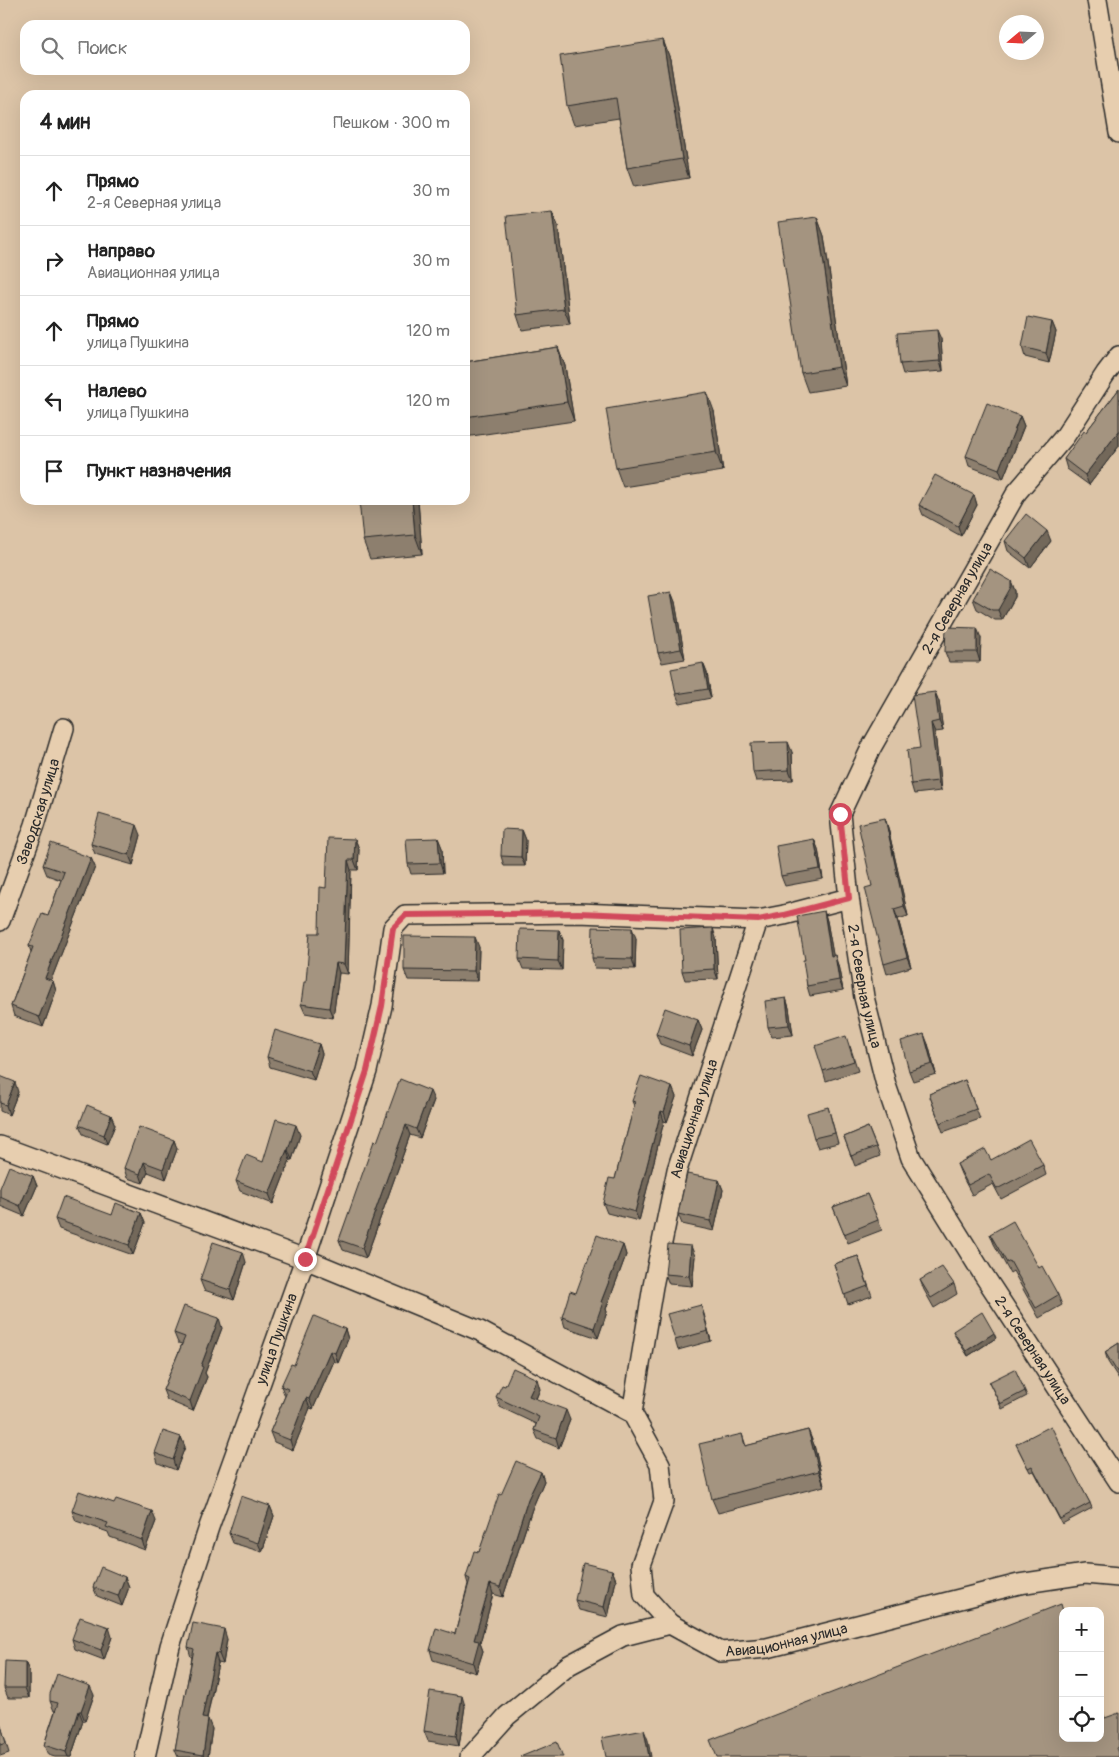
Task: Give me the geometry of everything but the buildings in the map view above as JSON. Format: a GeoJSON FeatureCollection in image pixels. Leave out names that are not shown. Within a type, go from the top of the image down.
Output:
{"type":"FeatureCollection","features":[{"type":"Feature","properties":{"kind":"street"},"geometry":{"type":"LineString","coordinates":[[1097,0],[1119,133]]}},
{"type":"Feature","properties":{"kind":"street","name":"2-я Северная улица"},"geometry":{"type":"LineString","coordinates":[[1119,356],[1065,436],[1017,492],[871,748],[840,814],[849,898],[864,997],[886,1085],[911,1158],[988,1282],[1119,1482]]}},
{"type":"Feature","properties":{"kind":"street","name":"Заводская улица"},"geometry":{"type":"LineString","coordinates":[[0,921],[35,826],[64,728]]}},
{"type":"Feature","properties":{"kind":"street"},"geometry":{"type":"LineString","coordinates":[[758,920],[849,898]]}},
{"type":"Feature","properties":{"kind":"street","name":"улица Пушкина"},"geometry":{"type":"LineString","coordinates":[[145,1757],[170,1646],[209,1526],[305,1259],[367,1071],[382,1006],[393,928],[406,915],[578,913],[758,920]]}},
{"type":"Feature","properties":{"kind":"street","name":"Авиационная улица"},"geometry":{"type":"LineString","coordinates":[[758,920],[677,1170],[653,1286],[632,1413],[660,1464],[664,1501],[641,1565],[644,1596],[670,1624],[721,1652],[767,1648],[1018,1584],[1085,1574],[1119,1577]]}},
{"type":"Feature","properties":{"kind":"street"},"geometry":{"type":"LineString","coordinates":[[0,1146],[305,1259],[480,1331],[632,1413]]}},
{"type":"Feature","properties":{"kind":"street"},"geometry":{"type":"LineString","coordinates":[[470,1757],[507,1716],[569,1665],[623,1636],[670,1624]]}},
{"type":"Feature","properties":{"kind":"route"},"geometry":{"type":"LineString","coordinates":[[305,1259],[367,1071],[382,1006],[393,928],[406,915],[578,913],[758,920],[784,915],[849,898],[840,814]]}}]}
